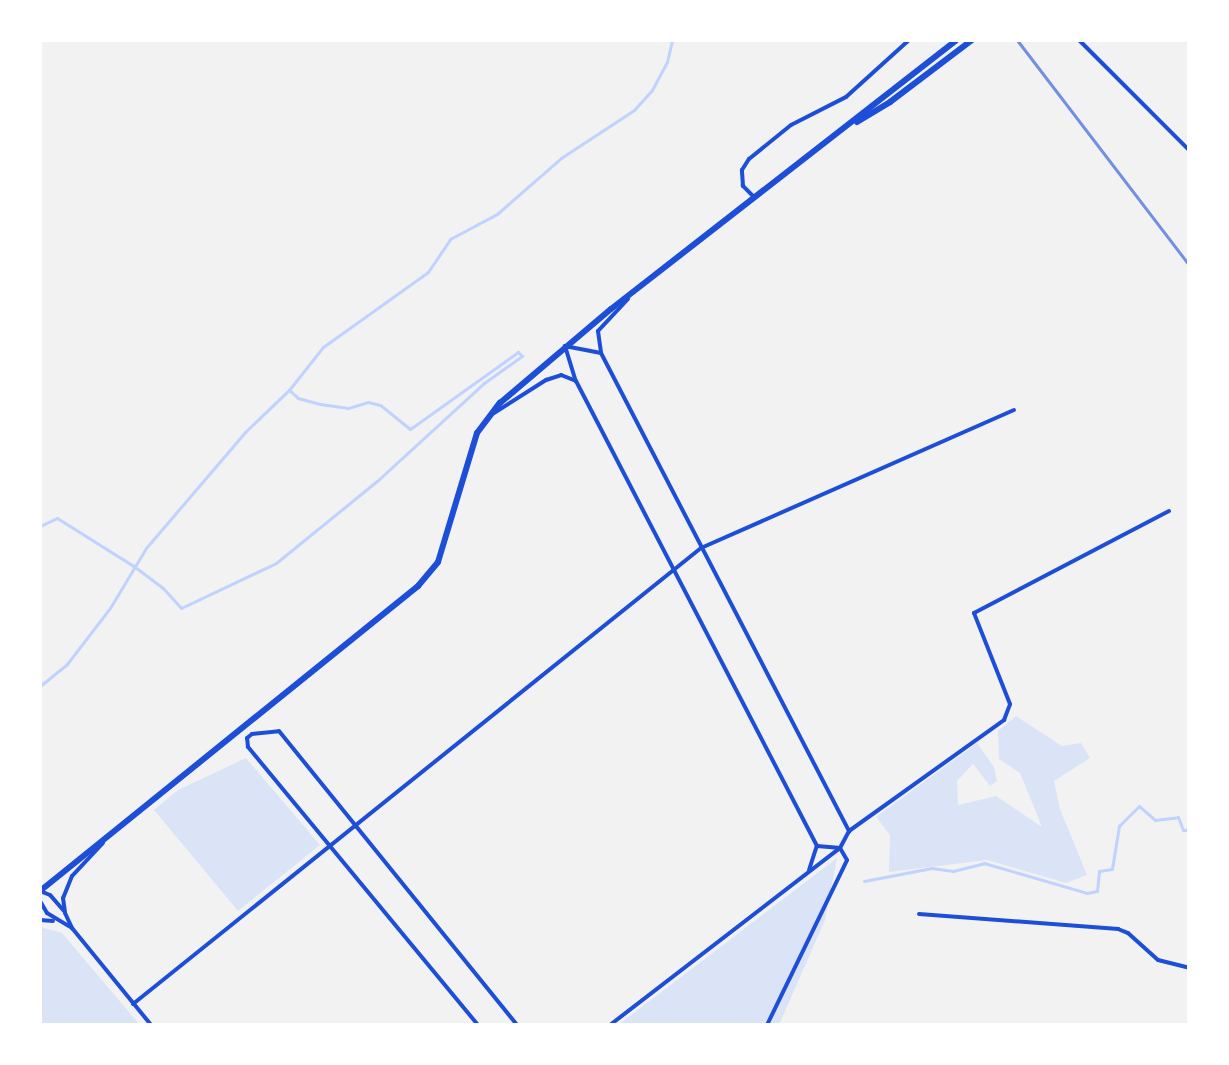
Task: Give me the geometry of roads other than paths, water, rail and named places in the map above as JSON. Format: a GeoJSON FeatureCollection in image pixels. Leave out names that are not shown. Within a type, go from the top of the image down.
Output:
{"type":"FeatureCollection","features":[{"type":"Feature","properties":{"kind":"main road"},"geometry":{"type":"LineString","coordinates":[[40,891],[418,586],[438,562],[477,433],[492,414],[565,346],[843,130],[884,93],[956,40]]}},
{"type":"Feature","properties":{"kind":"main road"},"geometry":{"type":"LineString","coordinates":[[843,130],[890,102],[972,40]]}},
{"type":"Feature","properties":{"kind":"street"},"geometry":{"type":"LineString","coordinates":[[754,197],[743,186],[742,170],[749,159],[791,125],[846,97],[909,40]]}},
{"type":"Feature","properties":{"kind":"street"},"geometry":{"type":"LineString","coordinates":[[1079,40],[1189,150]]}},
{"type":"Feature","properties":{"kind":"street"},"geometry":{"type":"LineString","coordinates":[[633,292],[622,309],[598,331],[601,353],[849,831]]}},
{"type":"Feature","properties":{"kind":"street"},"geometry":{"type":"LineString","coordinates":[[601,353],[565,346],[576,381],[817,846],[807,872]]}},
{"type":"Feature","properties":{"kind":"street"},"geometry":{"type":"LineString","coordinates":[[492,414],[509,407],[546,380],[561,375],[576,381]]}},
{"type":"Feature","properties":{"kind":"street"},"geometry":{"type":"LineString","coordinates":[[133,1004],[701,548],[1014,410]]}},
{"type":"Feature","properties":{"kind":"street"},"geometry":{"type":"LineString","coordinates":[[610,1025],[840,848],[849,831],[1004,720],[1010,704],[974,613],[1169,511]]}},
{"type":"Feature","properties":{"kind":"street"},"geometry":{"type":"LineString","coordinates":[[478,1025],[248,747],[247,738],[252,734],[279,731],[517,1025]]}},
{"type":"Feature","properties":{"kind":"street"},"geometry":{"type":"LineString","coordinates":[[65,913],[63,898],[72,876],[109,837]]}},
{"type":"Feature","properties":{"kind":"street"},"geometry":{"type":"LineString","coordinates":[[817,846],[840,848]]}},
{"type":"Feature","properties":{"kind":"street"},"geometry":{"type":"LineString","coordinates":[[767,1025],[847,860],[840,848]]}},
{"type":"Feature","properties":{"kind":"street"},"geometry":{"type":"LineString","coordinates":[[40,891],[59,903],[72,928],[151,1025]]}},
{"type":"Feature","properties":{"kind":"street"},"geometry":{"type":"LineString","coordinates":[[40,891],[40,901],[55,921]]}},
{"type":"Feature","properties":{"kind":"street"},"geometry":{"type":"LineString","coordinates":[[919,914],[1118,929],[1128,933],[1158,960],[1189,968]]}},
{"type":"Feature","properties":{"kind":"street"},"geometry":{"type":"LineString","coordinates":[[40,920],[55,921],[72,928]]}},
{"type":"Feature","properties":{"kind":"waterway"},"geometry":{"type":"LineString","coordinates":[[40,686],[67,664],[110,608],[146,548],[245,432],[289,390],[323,347],[428,272],[450,239],[497,214],[561,158],[634,110],[652,90],[667,62],[672,40]]}},
{"type":"Feature","properties":{"kind":"waterway"},"geometry":{"type":"LineString","coordinates":[[40,526],[57,518],[135,567],[163,588],[181,608],[276,563],[377,481],[484,383],[522,356],[518,352],[410,429],[380,405],[368,402],[348,408],[320,404],[298,398],[289,390]]}},
{"type":"Feature","properties":{"kind":"waterway"},"geometry":{"type":"LineString","coordinates":[[864,881],[932,868],[953,871],[984,863],[1087,893],[1097,891],[1099,871],[1112,869],[1119,826],[1139,806],[1155,820],[1178,817],[1183,830],[1189,830]]}},
{"type":"Feature","properties":{"kind":"railway"},"geometry":{"type":"LineString","coordinates":[[1017,40],[1189,265]]}}]}
